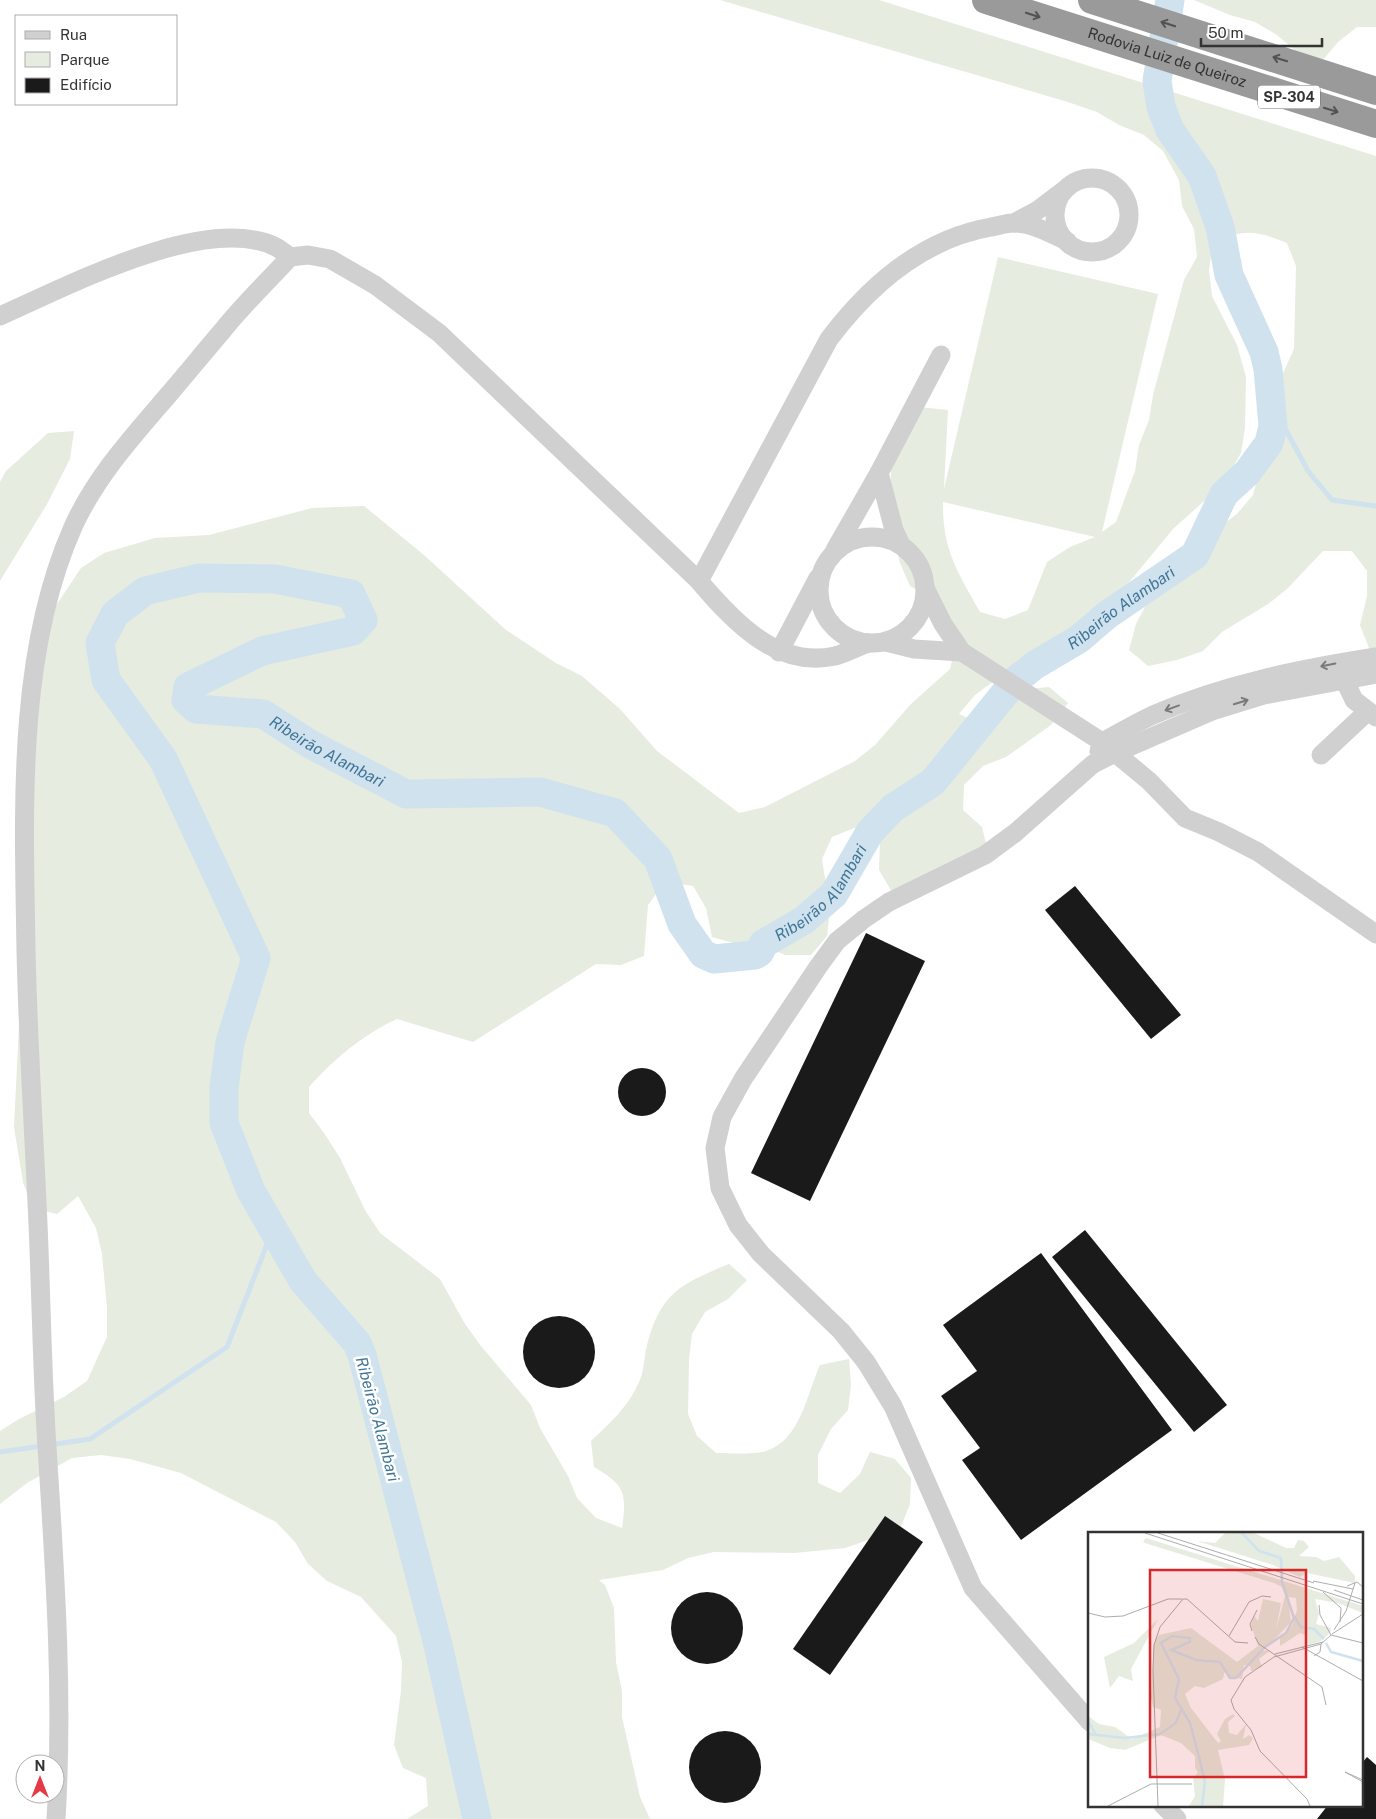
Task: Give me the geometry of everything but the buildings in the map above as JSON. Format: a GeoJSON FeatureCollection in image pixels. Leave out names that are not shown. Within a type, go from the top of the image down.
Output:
{"type":"FeatureCollection","features":[{"type":"Feature","properties":{"kind":"highway","name":"Rodovia Luiz de Queiroz"},"geometry":{"type":"LineString","coordinates":[[986,0],[1371,123]]}},
{"type":"Feature","properties":{"kind":"highway","name":"SP-304"},"geometry":{"type":"LineString","coordinates":[[1092,0],[1376,91]]}},
{"type":"Feature","properties":{"kind":"highway"},"geometry":{"type":"LineString","coordinates":[[1317,71],[1376,78]]}},
{"type":"Feature","properties":{"kind":"street"},"geometry":{"type":"LineString","coordinates":[[699,581],[828,339],[851,310],[877,285],[931,247],[955,236],[1014,223],[1038,210],[1076,182],[1087,178],[1099,178],[1111,183],[1127,201],[1130,214],[1128,226],[1122,237],[1107,248],[1089,252],[1076,248],[1067,241],[1040,228],[1014,223]]}},
{"type":"Feature","properties":{"kind":"street"},"geometry":{"type":"LineString","coordinates":[[1066,189],[1059,198],[1056,221],[1067,241]]}},
{"type":"Feature","properties":{"kind":"street"},"geometry":{"type":"LineString","coordinates":[[0,316],[106,270],[157,251],[189,244],[220,240],[248,240],[274,246],[290,256],[308,256],[330,260],[376,286],[439,333],[699,581],[731,617],[778,652],[808,658],[836,656],[902,634],[915,622],[923,607],[926,590]]}},
{"type":"Feature","properties":{"kind":"street"},"geometry":{"type":"LineString","coordinates":[[56,1819],[59,1766],[59,1655],[55,1548],[46,1429],[27,1018],[24,879],[28,723],[42,627],[67,542],[88,497],[122,448],[224,329],[290,256]]}},
{"type":"Feature","properties":{"kind":"street"},"geometry":{"type":"LineString","coordinates":[[778,652],[821,572],[879,473],[941,355]]}},
{"type":"Feature","properties":{"kind":"street"},"geometry":{"type":"LineString","coordinates":[[879,473],[894,530],[901,545]]}},
{"type":"Feature","properties":{"kind":"street"},"geometry":{"type":"LineString","coordinates":[[832,554],[844,544],[858,538],[872,536],[887,539],[901,545],[914,557],[923,572],[926,590],[943,624],[968,656],[1109,748],[1149,782],[1185,818],[1219,832],[1258,852],[1376,934]]}},
{"type":"Feature","properties":{"kind":"street"},"geometry":{"type":"LineString","coordinates":[[821,572],[818,592],[822,610],[833,627],[849,638],[968,656]]}},
{"type":"Feature","properties":{"kind":"street"},"geometry":{"type":"LineString","coordinates":[[1088,1720],[973,1588],[893,1406],[866,1362],[841,1331],[761,1254],[738,1225],[720,1188],[715,1148],[722,1117],[743,1079],[813,974],[838,942],[864,919],[889,902],[985,855],[1015,833],[1109,748],[1154,715],[1257,679],[1376,657]]}},
{"type":"Feature","properties":{"kind":"street"},"geometry":{"type":"LineString","coordinates":[[1109,748],[1212,711],[1264,695],[1376,674]]}},
{"type":"Feature","properties":{"kind":"street"},"geometry":{"type":"LineString","coordinates":[[1321,756],[1371,715],[1354,700],[1344,679]]}},
{"type":"Feature","properties":{"kind":"street"},"geometry":{"type":"LineString","coordinates":[[1164,1806],[1177,1819]]}},
{"type":"Feature","properties":{"kind":"green space"},"geometry":{"type":"Polygon","coordinates":[[[720,0],[879,0],[1376,156],[1376,653],[1369,648],[1360,625],[1367,596],[1367,571],[1352,551],[1323,551],[1287,589],[1268,604],[1222,632],[1203,651],[1177,660],[1148,666],[1129,650],[1136,624],[1159,580],[1179,564],[1195,545],[1237,514],[1253,495],[1267,444],[1274,393],[1294,349],[1296,266],[1287,243],[1250,233],[1242,233],[1213,242],[1209,270],[1212,296],[1237,345],[1246,377],[1245,428],[1241,453],[1228,476],[1212,494],[1173,529],[1108,608],[1088,627],[1040,655],[1017,664],[975,695],[959,714],[981,724],[1020,690],[1049,687],[1068,703],[1051,725],[1006,757],[983,766],[964,785],[963,810],[982,827],[988,852],[892,892],[879,870],[880,841],[854,828],[832,837],[822,859],[830,911],[827,936],[811,955],[785,955],[763,945],[737,944],[712,937],[706,908],[693,886],[665,882],[648,905],[644,956],[621,965],[596,964],[473,1042],[397,1019],[372,1032],[349,1048],[309,1087],[309,1113],[340,1158],[365,1210],[380,1233],[440,1279],[465,1324],[531,1405],[540,1428],[568,1476],[577,1498],[596,1518],[622,1528],[624,1498],[618,1485],[594,1467],[591,1441],[618,1414],[635,1391],[642,1374],[647,1345],[653,1327],[666,1301],[686,1284],[729,1264],[747,1280],[728,1299],[705,1312],[692,1334],[689,1359],[688,1414],[697,1436],[716,1453],[754,1453],[766,1451],[778,1445],[795,1426],[820,1365],[849,1359],[851,1385],[848,1410],[831,1429],[818,1455],[818,1483],[840,1493],[860,1474],[870,1452],[895,1459],[911,1478],[910,1504],[900,1529],[845,1548],[794,1553],[714,1552],[688,1558],[663,1570],[599,1580],[605,1585],[614,1608],[616,1662],[622,1691],[622,1717],[640,1797],[650,1819],[407,1819],[428,1806],[426,1778],[403,1768],[394,1745],[401,1691],[402,1662],[396,1636],[361,1597],[327,1581],[308,1564],[295,1542],[276,1522],[181,1473],[130,1459],[101,1455],[72,1458],[27,1483],[0,1504],[0,1431],[19,1419],[64,1397],[87,1381],[107,1337],[107,1308],[102,1254],[96,1228],[78,1196],[57,1214],[32,1208],[23,1182],[14,1127],[38,641],[51,613],[81,568],[104,553],[155,538],[209,535],[312,508],[364,506],[424,555],[506,630],[556,663],[582,676],[620,709],[657,751],[739,813],[765,807],[855,761],[875,745],[911,704],[950,669],[956,644],[932,599],[910,586],[900,563],[888,512],[892,460],[919,407],[948,410],[944,489],[998,257],[1158,294],[1102,532],[1116,522],[1135,471],[1139,445],[1149,420],[1153,395],[1184,280],[1197,257],[1194,229],[1182,206],[1179,180],[1163,151],[1144,135],[1119,125],[1097,112],[720,0]],[[943,502],[945,534],[958,572],[980,612],[1005,619],[1028,610],[1047,562],[1070,547],[1095,537],[943,502]]]}},
{"type":"Feature","properties":{"kind":"green space"},"geometry":{"type":"Polygon","coordinates":[[[1194,0],[1376,0],[1376,27],[1357,27],[1338,42],[1322,61],[1296,51],[1277,35],[1255,22],[1230,15],[1194,0]]]}},
{"type":"Feature","properties":{"kind":"green space"},"geometry":{"type":"Polygon","coordinates":[[[74,431],[70,459],[47,504],[0,581],[0,482],[6,471],[48,433],[74,431]]]}},
{"type":"Feature","properties":{"kind":"waterway","name":"Ribeirão Alambari"},"geometry":{"type":"LineString","coordinates":[[477,1819],[438,1645],[362,1355],[357,1343],[303,1281],[251,1191],[224,1123],[224,1087],[230,1042],[256,958],[163,759],[106,680],[100,643],[115,614],[145,591],[199,578],[275,579],[351,594],[363,620],[353,631],[262,651],[188,687],[186,700],[196,709],[263,714],[310,744],[406,794],[540,792],[615,813],[658,859],[682,924],[703,954],[714,959],[755,955],[760,952],[763,944],[804,920],[834,894],[870,832],[893,808],[933,782],[1015,681],[1035,665],[1079,639],[1107,615],[1195,555],[1224,494],[1247,473],[1269,443],[1273,426],[1268,369],[1264,352],[1229,275],[1220,227],[1202,176],[1170,130],[1161,107],[1157,81],[1170,0]]}},
{"type":"Feature","properties":{"kind":"waterway"},"geometry":{"type":"LineString","coordinates":[[1272,404],[1308,471],[1332,500],[1376,506]]}},
{"type":"Feature","properties":{"kind":"waterway"},"geometry":{"type":"LineString","coordinates":[[0,1452],[90,1439],[227,1347],[273,1229]]}}]}
